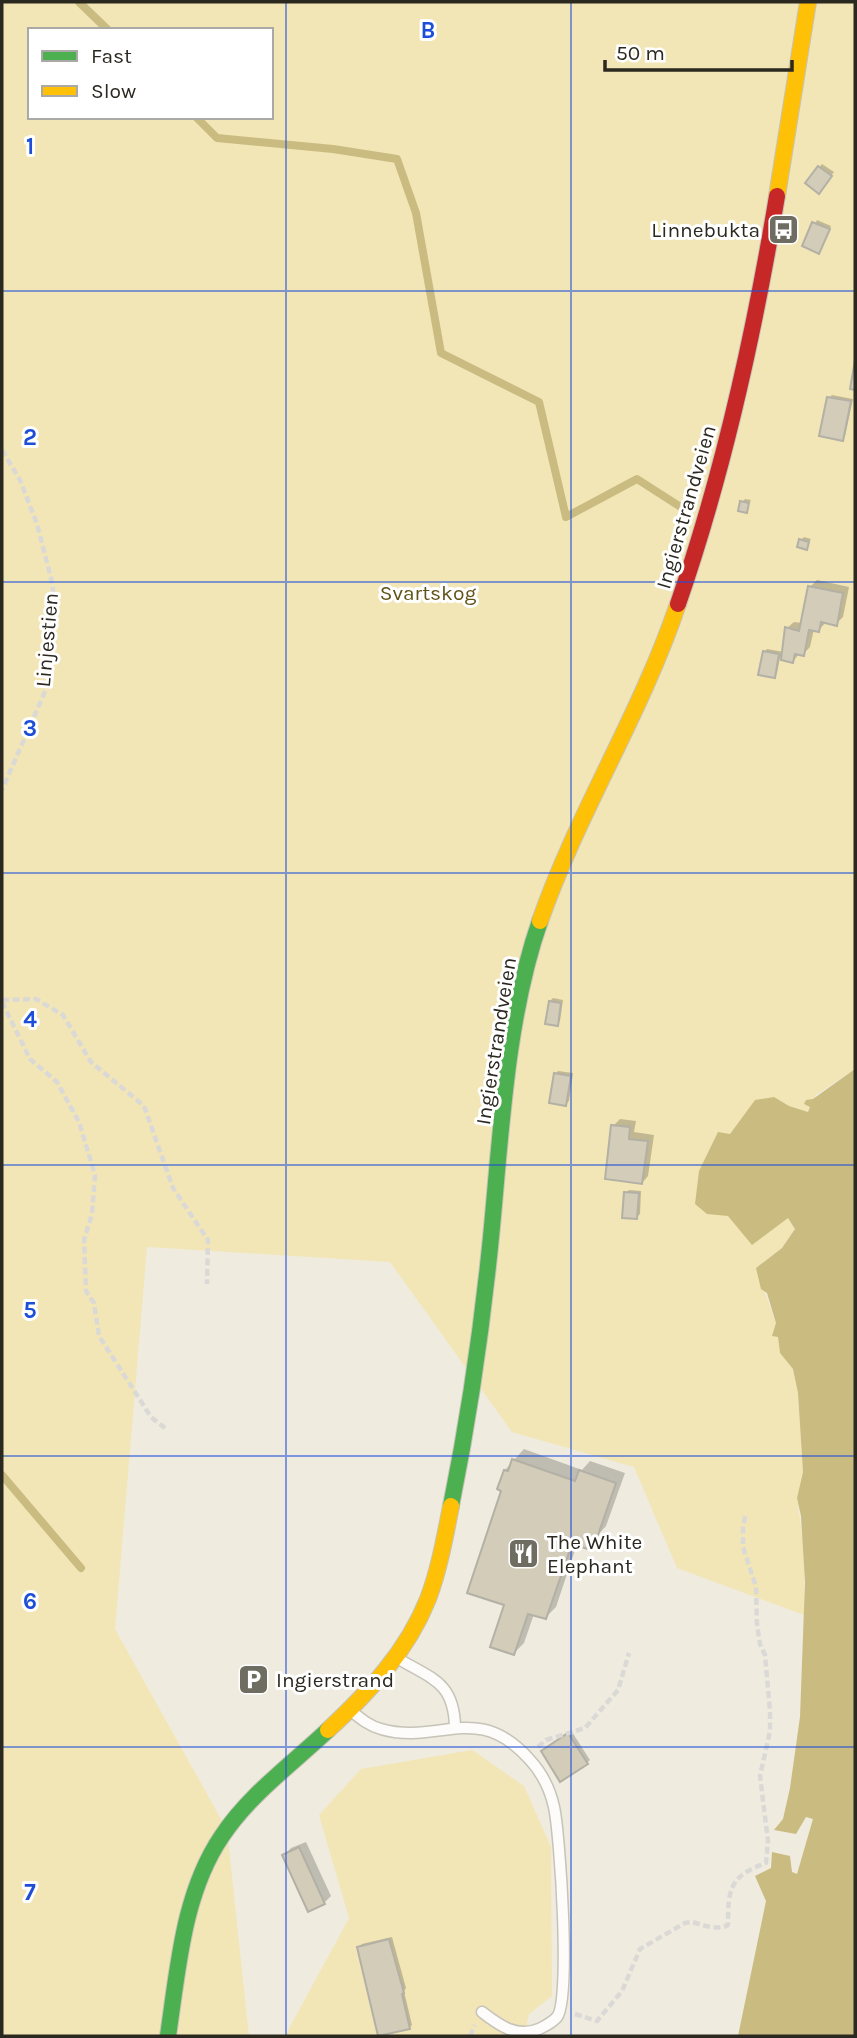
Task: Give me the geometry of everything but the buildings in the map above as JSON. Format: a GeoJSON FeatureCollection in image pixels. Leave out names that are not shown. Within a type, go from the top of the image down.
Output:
{"type":"FeatureCollection","features":[{"type":"Feature","properties":{"kind":"main road","name":"Ingierstrandveien"},"geometry":{"type":"LineString","coordinates":[[168,2036],[192,1905],[209,1857],[227,1830],[259,1794],[397,1658],[418,1624],[433,1585],[462,1453],[482,1328],[509,1081],[529,961],[560,865],[648,686],[703,535],[726,452],[750,346],[808,2]]}},
{"type":"Feature","properties":{"kind":"lane"},"geometry":{"type":"LineString","coordinates":[[397,1658],[447,1690],[454,1706],[455,1727]]}},
{"type":"Feature","properties":{"kind":"lane"},"geometry":{"type":"LineString","coordinates":[[348,1709],[368,1724],[393,1731],[431,1731],[473,1726],[489,1731],[527,1757],[549,1790],[558,1827],[564,1975],[561,2007],[558,2016],[547,2025],[531,2032],[508,2030],[482,2012]]}},
{"type":"Feature","properties":{"kind":"path","name":"Linjestien"},"geometry":{"type":"LineString","coordinates":[[2,450],[20,480],[37,524],[53,586],[47,687],[2,790]]}},
{"type":"Feature","properties":{"kind":"path"},"geometry":{"type":"LineString","coordinates":[[165,1428],[151,1417],[99,1336],[93,1303],[86,1291],[84,1240],[92,1214],[95,1174],[79,1122],[57,1082],[30,1059],[2,1001],[37,999],[64,1015],[91,1062],[144,1106],[173,1188],[208,1240],[207,1284]]}},
{"type":"Feature","properties":{"kind":"path"},"geometry":{"type":"LineString","coordinates":[[561,2007],[597,2021],[622,1991],[640,1949],[685,1923],[692,1922],[707,1927],[728,1925],[728,1904],[737,1877],[766,1863],[768,1841],[760,1776],[770,1731],[770,1711],[765,1655],[757,1625],[756,1587],[743,1547],[746,1513]]}},
{"type":"Feature","properties":{"kind":"path"},"geometry":{"type":"LineString","coordinates":[[527,1757],[546,1740],[585,1728],[618,1690],[629,1653]]}},
{"type":"Feature","properties":{"kind":"green space","name":"Svartskog"},"geometry":{"type":"Polygon","coordinates":[[[2,2],[855,2],[855,1069],[816,1095],[808,1112],[755,1100],[730,1134],[707,1214],[788,1218],[795,1229],[782,1248],[756,1268],[776,1323],[780,1353],[793,1369],[798,1393],[803,1472],[797,1498],[804,1549],[804,1615],[677,1568],[634,1467],[512,1432],[390,1262],[147,1247],[115,1629],[227,1830],[249,2036],[2,2036],[2,2]]]}},
{"type":"Feature","properties":{"kind":"green space"},"geometry":{"type":"Polygon","coordinates":[[[472,1750],[524,1786],[551,1847],[552,1996],[529,2014],[524,2036],[285,2036],[349,1918],[319,1815],[361,1769],[472,1750]]]}},
{"type":"Feature","properties":{"kind":"shaded area"},"geometry":{"type":"Polygon","coordinates":[[[855,1069],[855,2036],[738,2036],[766,1901],[755,1876],[771,1868],[772,1852],[790,1856],[792,1872],[797,1874],[813,1819],[806,1817],[796,1834],[774,1830],[783,1819],[800,1717],[805,1582],[801,1516],[797,1498],[803,1472],[798,1393],[793,1369],[780,1353],[778,1337],[772,1336],[776,1323],[767,1293],[761,1289],[756,1268],[782,1248],[795,1229],[788,1218],[752,1245],[728,1216],[707,1214],[695,1204],[699,1171],[718,1132],[730,1134],[755,1100],[774,1097],[789,1106],[808,1112],[810,1107],[804,1104],[806,1100],[813,1099],[855,1069]]]}},
{"type":"Feature","properties":{"kind":"waterway"},"geometry":{"type":"LineString","coordinates":[[79,2],[106,28]]}},
{"type":"Feature","properties":{"kind":"waterway"},"geometry":{"type":"LineString","coordinates":[[198,119],[217,138],[333,149],[397,159],[416,213],[441,353],[539,402],[566,517],[637,479],[687,511]]}},
{"type":"Feature","properties":{"kind":"waterway"},"geometry":{"type":"LineString","coordinates":[[2,1475],[81,1568]]}},
{"type":"Feature","properties":{"kind":"traffic: fast"},"geometry":{"type":"LineString","coordinates":[[451,1506],[479,1339],[512,1037],[519,997],[540,921]]}},
{"type":"Feature","properties":{"kind":"traffic: fast"},"geometry":{"type":"LineString","coordinates":[[168,2036],[184,1932],[190,1907],[209,1858],[245,1807],[328,1730]]}},
{"type":"Feature","properties":{"kind":"traffic: slow"},"geometry":{"type":"LineString","coordinates":[[777,196],[808,2]]}},
{"type":"Feature","properties":{"kind":"traffic: slow"},"geometry":{"type":"LineString","coordinates":[[540,921],[572,841],[646,685],[678,604]]}},
{"type":"Feature","properties":{"kind":"traffic: slow"},"geometry":{"type":"LineString","coordinates":[[328,1730],[358,1701],[409,1637],[428,1599],[451,1506]]}},
{"type":"Feature","properties":{"kind":"traffic: jam"},"geometry":{"type":"LineString","coordinates":[[678,604],[710,504],[736,402],[777,196]]}},
{"type":"Feature","properties":{"kind":"place","name":"Linnebukta"},"geometry":{"type":"Point","coordinates":[783,230]}},
{"type":"Feature","properties":{"kind":"place","name":"The White Elephant"},"geometry":{"type":"Point","coordinates":[524,1554]}},
{"type":"Feature","properties":{"kind":"place","name":"Ingierstrand"},"geometry":{"type":"Point","coordinates":[253,1680]}}]}
